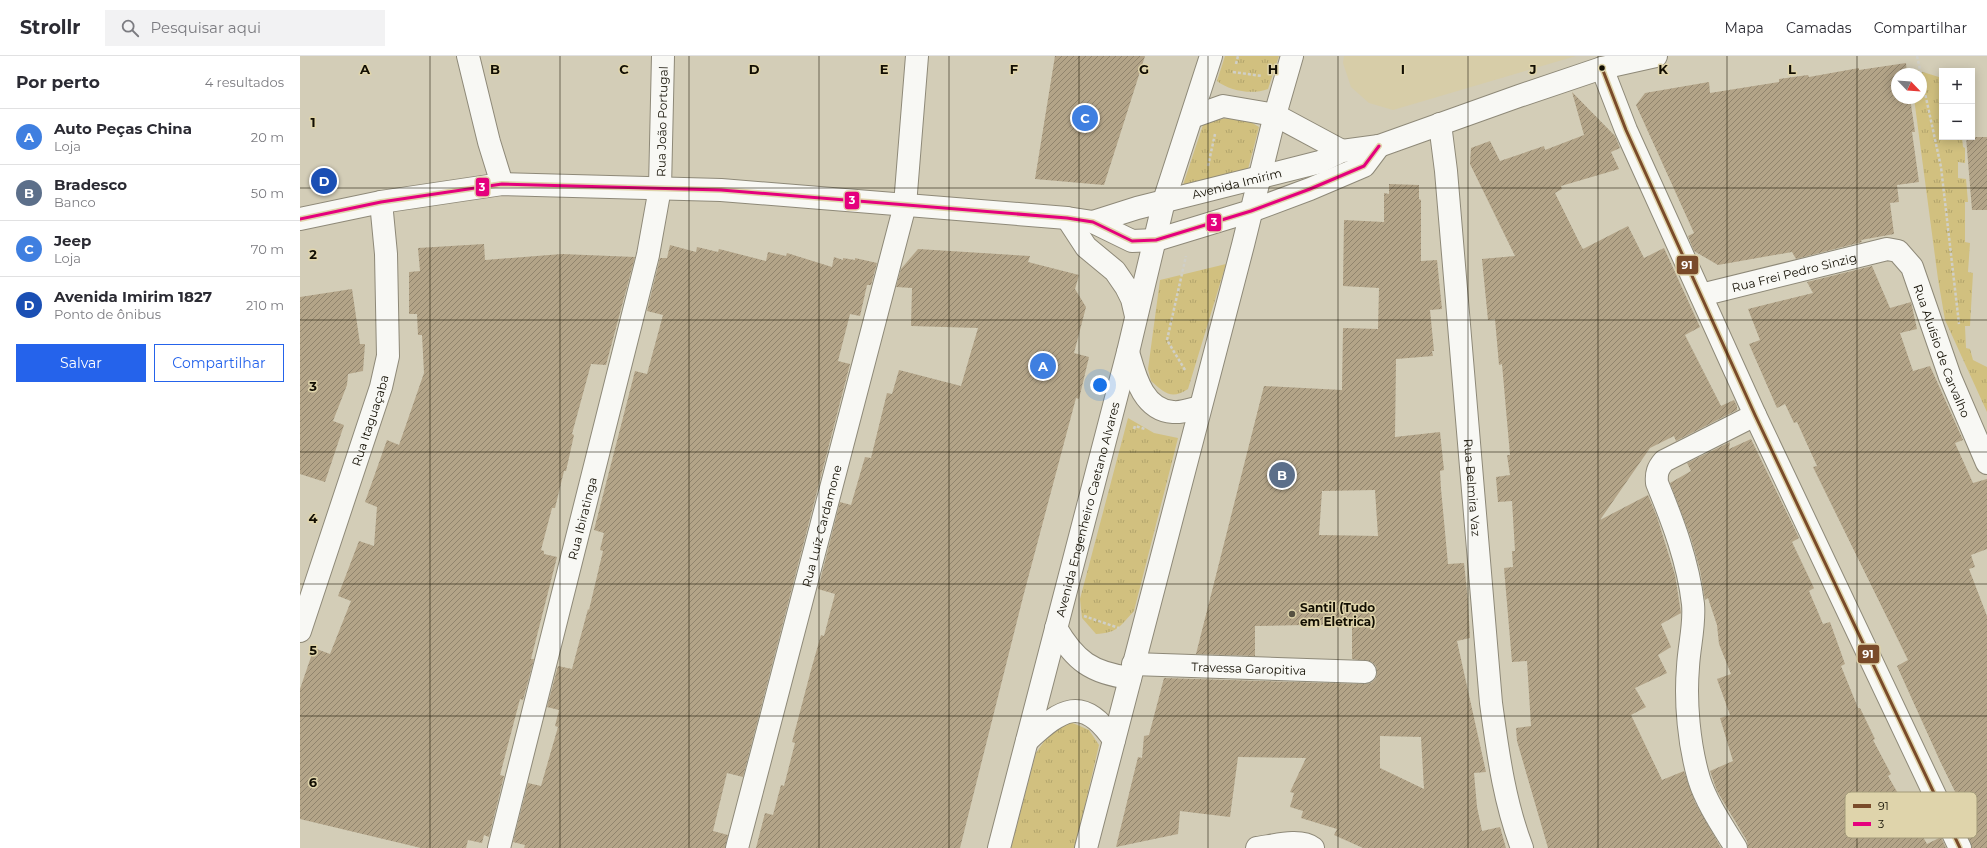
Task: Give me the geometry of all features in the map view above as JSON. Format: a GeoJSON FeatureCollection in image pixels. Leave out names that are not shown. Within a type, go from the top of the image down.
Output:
{"type":"FeatureCollection","features":[{"type":"Feature","properties":{"kind":"street"},"geometry":{"type":"LineString","coordinates":[[468,56],[489,142],[502,184]]}},
{"type":"Feature","properties":{"kind":"street","name":"Rua João Portugal"},"geometry":{"type":"LineString","coordinates":[[660,188],[663,56]]}},
{"type":"Feature","properties":{"kind":"street","name":"Rua Luíz Cardamone"},"geometry":{"type":"LineString","coordinates":[[738,848],[905,205],[917,56]]}},
{"type":"Feature","properties":{"kind":"street","name":"Avenida Engenheiro Caetano Alvares"},"geometry":{"type":"LineString","coordinates":[[999,848],[1128,352],[1150,257],[1156,240],[1164,201],[1211,56]]}},
{"type":"Feature","properties":{"kind":"street"},"geometry":{"type":"LineString","coordinates":[[1086,848],[1260,179],[1275,115],[1292,56]]}},
{"type":"Feature","properties":{"kind":"street","name":"Avenida Imirim"},"geometry":{"type":"LineString","coordinates":[[1093,222],[1137,208],[1260,179],[1320,162],[1342,151],[1379,146],[1602,68],[1656,56]]}},
{"type":"Feature","properties":{"kind":"street"},"geometry":{"type":"LineString","coordinates":[[1602,68],[1626,130],[1755,415],[1933,792]]}},
{"type":"Feature","properties":{"kind":"street"},"geometry":{"type":"LineString","coordinates":[[1192,117],[1223,106],[1275,115],[1342,151]]}},
{"type":"Feature","properties":{"kind":"street","name":"Rua Belmira Vaz"},"geometry":{"type":"LineString","coordinates":[[1440,124],[1446,171],[1491,704],[1501,778],[1515,830],[1522,848]]}},
{"type":"Feature","properties":{"kind":"street","name":"Avenida Imirim"},"geometry":{"type":"LineString","coordinates":[[300,219],[381,202],[502,184],[721,190],[1067,218],[1093,222],[1132,241],[1156,240],[1251,212],[1310,189],[1364,166],[1379,146]]}},
{"type":"Feature","properties":{"kind":"street","name":"Rua Ibiratinga"},"geometry":{"type":"LineString","coordinates":[[499,848],[648,255],[660,188]]}},
{"type":"Feature","properties":{"kind":"street","name":"Rua Itaguaçaba"},"geometry":{"type":"LineString","coordinates":[[300,631],[381,387],[388,356],[386,254],[381,202]]}},
{"type":"Feature","properties":{"kind":"street"},"geometry":{"type":"LineString","coordinates":[[1067,218],[1086,248],[1115,271],[1132,299],[1136,317]]}},
{"type":"Feature","properties":{"kind":"street","name":"Rua Frei Pedro Sinzig"},"geometry":{"type":"LineString","coordinates":[[1701,294],[1887,249]]}},
{"type":"Feature","properties":{"kind":"street","name":"Rua Aluísio de Carvalho"},"geometry":{"type":"LineString","coordinates":[[1887,249],[1898,252],[1912,267],[1950,377],[1987,463]]}},
{"type":"Feature","properties":{"kind":"street"},"geometry":{"type":"LineString","coordinates":[[1128,352],[1137,383],[1142,392],[1154,405],[1162,410],[1173,412],[1200,407]]}},
{"type":"Feature","properties":{"kind":"street"},"geometry":{"type":"LineString","coordinates":[[1736,848],[1722,825],[1700,780],[1693,752],[1688,715],[1688,668],[1693,632],[1693,606],[1688,577],[1677,532],[1656,483],[1656,475],[1658,467],[1664,461],[1755,415]]}},
{"type":"Feature","properties":{"kind":"street","name":"Travessa Garopitiva"},"geometry":{"type":"LineString","coordinates":[[1056,628],[1070,648],[1088,666],[1099,672],[1365,672]]}},
{"type":"Feature","properties":{"kind":"street"},"geometry":{"type":"LineString","coordinates":[[1027,741],[1053,718],[1062,713],[1071,711],[1083,712],[1094,716],[1102,722],[1114,740]]}},
{"type":"Feature","properties":{"kind":"street"},"geometry":{"type":"LineString","coordinates":[[1955,838],[1960,848]]}},
{"type":"Feature","properties":{"kind":"street"},"geometry":{"type":"LineString","coordinates":[[1257,848],[1298,843],[1306,844],[1313,848]]}},
{"type":"Feature","properties":{"kind":"path"},"geometry":{"type":"LineString","coordinates":[[1917,56],[1941,167],[1959,330]]}},
{"type":"Feature","properties":{"kind":"path"},"geometry":{"type":"LineString","coordinates":[[1233,72],[1285,80]]}},
{"type":"Feature","properties":{"kind":"shaded area"},"geometry":{"type":"Polygon","coordinates":[[[1344,56],[1576,56],[1393,110],[1369,103],[1351,87],[1343,63],[1344,56]]]}},
{"type":"Feature","properties":{"kind":"green space"},"geometry":{"type":"Polygon","coordinates":[[[1225,56],[1279,56],[1268,89],[1255,92],[1241,91],[1235,90],[1217,81],[1225,56]]]}},
{"type":"Feature","properties":{"kind":"green space"},"geometry":{"type":"Polygon","coordinates":[[[1927,73],[1939,77],[1939,140],[1962,140],[1963,147],[1965,148],[1965,163],[1958,162],[1958,178],[1966,179],[1968,202],[1965,202],[1965,242],[1970,243],[1968,272],[1973,273],[1970,326],[1965,326],[1966,348],[1970,349],[1973,360],[1987,367],[1987,412],[1945,320],[1938,279],[1915,104],[1927,104],[1927,73]]]}},
{"type":"Feature","properties":{"kind":"green space"},"geometry":{"type":"Polygon","coordinates":[[[1241,116],[1259,127],[1246,177],[1183,185],[1204,122],[1241,116]]]}},
{"type":"Feature","properties":{"kind":"green space"},"geometry":{"type":"Polygon","coordinates":[[[1226,264],[1188,389],[1177,394],[1168,394],[1151,381],[1148,369],[1160,280],[1226,264]]]}},
{"type":"Feature","properties":{"kind":"green space"},"geometry":{"type":"Polygon","coordinates":[[[1128,418],[1154,433],[1178,438],[1134,611],[1118,628],[1109,632],[1096,634],[1082,618],[1080,599],[1128,418]]]}},
{"type":"Feature","properties":{"kind":"green space"},"geometry":{"type":"Polygon","coordinates":[[[1068,721],[1089,730],[1099,745],[1075,848],[1011,848],[1036,753],[1055,726],[1068,721]]]}},
{"type":"Feature","properties":{"kind":"building"},"geometry":{"type":"Polygon","coordinates":[[[1055,56],[1145,56],[1104,185],[1035,179],[1055,56]]]}},
{"type":"Feature","properties":{"kind":"building"},"geometry":{"type":"Polygon","coordinates":[[[1906,63],[1906,68],[1891,68],[1891,104],[1911,104],[1915,132],[1912,132],[1919,182],[1897,185],[1899,202],[1890,203],[1894,234],[1861,240],[1862,242],[1796,259],[1792,252],[1718,265],[1694,251],[1688,236],[1694,233],[1636,105],[1645,93],[1709,82],[1710,93],[1779,82],[1779,79],[1808,75],[1809,77],[1859,68],[1859,70],[1906,63]]]}},
{"type":"Feature","properties":{"kind":"building"},"geometry":{"type":"Polygon","coordinates":[[[1572,92],[1615,136],[1620,148],[1611,152],[1619,169],[1561,186],[1562,189],[1555,193],[1580,244],[1583,249],[1628,226],[1644,258],[1664,248],[1700,327],[1685,335],[1721,406],[1734,400],[1737,406],[1737,410],[1676,441],[1674,436],[1650,448],[1600,520],[1648,495],[1657,517],[1675,575],[1681,613],[1661,624],[1671,647],[1658,655],[1667,673],[1635,688],[1646,707],[1631,715],[1662,780],[1684,771],[1695,802],[1721,848],[1548,848],[1517,741],[1516,728],[1531,726],[1527,661],[1512,662],[1504,568],[1513,567],[1512,551],[1515,551],[1512,501],[1498,502],[1496,477],[1510,475],[1507,455],[1510,455],[1502,364],[1499,365],[1495,319],[1488,320],[1482,259],[1515,256],[1470,164],[1471,148],[1490,141],[1500,161],[1544,146],[1545,150],[1584,135],[1572,92]]]}},
{"type":"Feature","properties":{"kind":"building"},"geometry":{"type":"Polygon","coordinates":[[[1975,137],[1987,137],[1987,210],[1972,210],[1966,140],[1975,140],[1975,137]]]}},
{"type":"Feature","properties":{"kind":"building"},"geometry":{"type":"Polygon","coordinates":[[[1389,184],[1419,185],[1419,199],[1421,200],[1421,261],[1437,260],[1442,309],[1430,310],[1434,351],[1432,351],[1433,356],[1396,359],[1395,437],[1440,432],[1444,470],[1440,471],[1441,489],[1448,564],[1464,563],[1468,601],[1470,638],[1457,641],[1486,772],[1474,773],[1477,807],[1482,831],[1500,827],[1506,848],[1363,848],[1334,835],[1337,829],[1301,818],[1303,811],[1290,807],[1294,793],[1290,792],[1306,758],[1238,757],[1230,817],[1180,811],[1178,834],[1116,847],[1138,757],[1142,758],[1144,736],[1149,735],[1164,678],[1365,684],[1371,683],[1376,678],[1376,666],[1372,662],[1352,659],[1352,624],[1255,626],[1255,656],[1196,654],[1264,386],[1342,390],[1343,328],[1378,329],[1379,288],[1343,286],[1344,220],[1384,222],[1384,193],[1389,194],[1389,184]],[[1375,490],[1322,491],[1319,535],[1378,536],[1375,490]],[[1380,736],[1380,768],[1424,789],[1421,737],[1380,736]]]}},
{"type":"Feature","properties":{"kind":"building"},"geometry":{"type":"Polygon","coordinates":[[[484,244],[485,260],[562,254],[635,257],[606,365],[591,364],[572,434],[574,435],[566,471],[564,471],[555,508],[552,508],[541,550],[544,551],[544,554],[557,557],[531,659],[534,659],[523,700],[520,699],[500,775],[504,776],[489,837],[484,835],[482,843],[468,840],[466,848],[421,848],[300,819],[300,689],[314,648],[330,654],[351,601],[338,596],[359,541],[374,546],[377,507],[365,502],[387,440],[399,445],[424,373],[422,335],[418,335],[417,314],[409,314],[409,272],[420,271],[418,248],[484,244]]]}},
{"type":"Feature","properties":{"kind":"building"},"geometry":{"type":"Polygon","coordinates":[[[670,245],[696,252],[697,247],[718,252],[719,249],[766,261],[768,252],[786,256],[787,253],[832,267],[834,257],[843,260],[843,258],[855,260],[855,258],[877,263],[871,285],[867,285],[860,316],[850,314],[838,361],[850,364],[743,777],[727,773],[713,831],[728,835],[725,848],[524,848],[525,845],[513,842],[528,783],[541,786],[558,727],[555,726],[559,710],[547,707],[558,666],[572,669],[588,609],[589,610],[603,551],[600,550],[604,533],[594,530],[635,371],[647,374],[663,315],[647,311],[660,258],[667,258],[670,245]]]}},
{"type":"Feature","properties":{"kind":"building"},"geometry":{"type":"Polygon","coordinates":[[[918,249],[1030,256],[1028,262],[1079,275],[1075,289],[1086,307],[1074,353],[1089,357],[1079,399],[1076,398],[1023,597],[960,848],[756,848],[765,813],[773,815],[781,785],[784,786],[795,743],[792,742],[811,670],[821,635],[824,636],[835,594],[818,589],[840,502],[851,505],[865,457],[871,458],[887,393],[892,394],[899,370],[961,386],[978,328],[911,326],[912,288],[896,287],[901,269],[918,249]]]}},
{"type":"Feature","properties":{"kind":"building"},"geometry":{"type":"Polygon","coordinates":[[[1872,266],[1890,308],[1911,302],[1917,329],[1900,333],[1913,371],[1930,366],[1963,440],[1955,443],[1973,483],[1987,479],[1987,549],[1971,555],[1975,567],[1969,569],[1987,616],[1987,848],[1972,848],[1968,838],[1977,838],[1977,792],[1955,792],[1897,666],[1908,660],[1813,467],[1817,466],[1797,422],[1794,423],[1785,404],[1777,408],[1749,344],[1760,340],[1748,309],[1813,293],[1807,282],[1872,266]]]}},
{"type":"Feature","properties":{"kind":"building"},"geometry":{"type":"Polygon","coordinates":[[[352,289],[360,344],[365,344],[363,371],[348,374],[347,385],[333,421],[344,425],[325,482],[300,474],[300,297],[352,289]]]}},
{"type":"Feature","properties":{"kind":"building"},"geometry":{"type":"Polygon","coordinates":[[[1751,439],[1799,538],[1792,542],[1814,588],[1809,591],[1823,624],[1830,622],[1845,664],[1841,666],[1858,708],[1860,708],[1875,739],[1873,740],[1891,774],[1888,776],[1897,792],[1845,792],[1845,838],[1924,838],[1927,844],[1941,838],[1946,848],[1748,848],[1747,841],[1717,791],[1710,771],[1733,761],[1720,718],[1730,715],[1717,679],[1731,674],[1719,644],[1717,625],[1708,598],[1705,600],[1700,570],[1691,538],[1670,483],[1691,471],[1687,463],[1730,442],[1729,449],[1751,439]]]}},
{"type":"Feature","properties":{"kind":"transit line","name":"91"},"geometry":{"type":"LineString","coordinates":[[1602,68],[1626,130],[1755,415],[1933,792]]}},
{"type":"Feature","properties":{"kind":"transit line","name":"3"},"geometry":{"type":"LineString","coordinates":[[300,219],[381,202],[502,184],[721,190],[1067,218],[1093,222],[1132,241],[1156,240],[1251,211],[1310,189],[1364,166],[1379,146]]}},
{"type":"Feature","properties":{"kind":"transit line","name":"91"},"geometry":{"type":"LineString","coordinates":[[1955,838],[1960,848]]}},
{"type":"Feature","properties":{"kind":"place","name":"Jeep"},"geometry":{"type":"Point","coordinates":[1085,118]}},
{"type":"Feature","properties":{"kind":"place","name":"Avenida Imirim 1827"},"geometry":{"type":"Point","coordinates":[324,181]}},
{"type":"Feature","properties":{"kind":"place","name":"Auto Peças China"},"geometry":{"type":"Point","coordinates":[1043,366]}},
{"type":"Feature","properties":{"kind":"place","name":"Bradesco"},"geometry":{"type":"Point","coordinates":[1282,475]}},
{"type":"Feature","properties":{"kind":"place","name":"Santil (Tudo em Eletrica)"},"geometry":{"type":"Point","coordinates":[1292,614]}}]}
